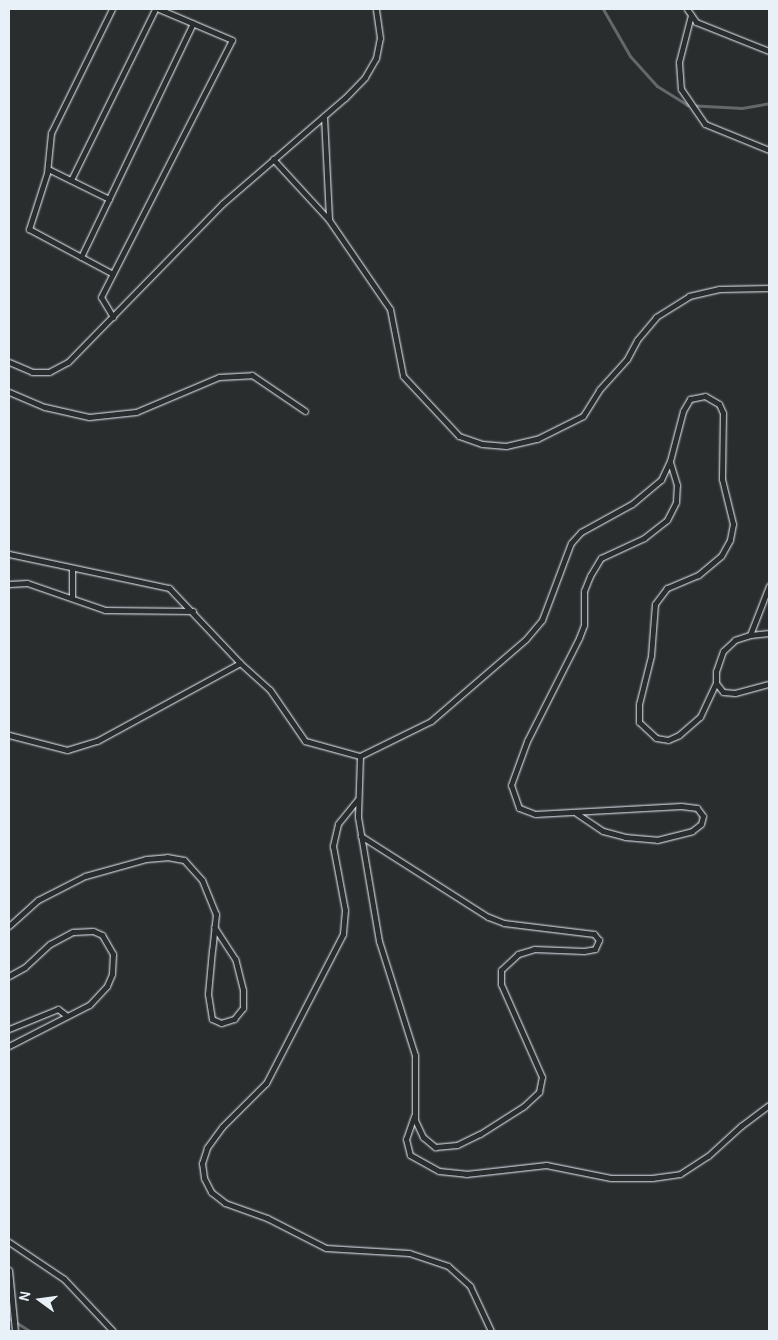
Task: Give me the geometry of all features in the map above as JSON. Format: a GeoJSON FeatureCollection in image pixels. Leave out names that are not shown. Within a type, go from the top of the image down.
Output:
{"type":"FeatureCollection","features":[{"type":"Feature","properties":{"kind":"lane"},"geometry":{"type":"LineString","coordinates":[[112,9],[51,133],[48,169],[29,229],[113,274]]}},
{"type":"Feature","properties":{"kind":"lane"},"geometry":{"type":"LineString","coordinates":[[71,180],[155,9]]}},
{"type":"Feature","properties":{"kind":"lane"},"geometry":{"type":"LineString","coordinates":[[113,317],[102,297],[232,40],[159,9]]}},
{"type":"Feature","properties":{"kind":"lane"},"geometry":{"type":"LineString","coordinates":[[9,362],[32,372],[49,372],[68,362],[222,204],[324,116],[365,77],[376,58],[380,38],[376,9]]}},
{"type":"Feature","properties":{"kind":"lane"},"geometry":{"type":"LineString","coordinates":[[687,9],[696,22],[719,33],[769,51]]}},
{"type":"Feature","properties":{"kind":"lane"},"geometry":{"type":"LineString","coordinates":[[691,15],[678,62],[682,90],[705,124],[769,150]]}},
{"type":"Feature","properties":{"kind":"lane"},"geometry":{"type":"LineString","coordinates":[[81,257],[193,23]]}},
{"type":"Feature","properties":{"kind":"lane"},"geometry":{"type":"LineString","coordinates":[[324,116],[329,220]]}},
{"type":"Feature","properties":{"kind":"lane"},"geometry":{"type":"LineString","coordinates":[[273,159],[329,220],[390,309],[403,376],[459,436],[482,444],[506,446],[537,439],[583,416],[600,390],[627,359],[637,340],[656,317],[689,296],[719,289],[769,288]]}},
{"type":"Feature","properties":{"kind":"lane"},"geometry":{"type":"LineString","coordinates":[[48,169],[109,199]]}},
{"type":"Feature","properties":{"kind":"lane"},"geometry":{"type":"LineString","coordinates":[[9,392],[45,407],[89,417],[136,412],[219,377],[252,375],[305,411]]}},
{"type":"Feature","properties":{"kind":"lane"},"geometry":{"type":"LineString","coordinates":[[9,554],[169,588],[193,611],[240,663],[270,690],[305,741],[360,756],[432,721],[526,639],[542,620],[571,543],[581,532],[646,494],[661,480],[670,462],[683,411],[690,399],[705,396],[719,404],[724,427],[722,479],[733,524],[730,540],[721,556],[698,575],[667,588],[655,604],[651,656],[639,704],[639,722],[656,738],[668,740],[679,736],[700,717],[716,683],[716,671],[723,652],[736,640],[750,635],[769,633]]}},
{"type":"Feature","properties":{"kind":"lane"},"geometry":{"type":"LineString","coordinates":[[576,813],[602,831],[625,837],[657,840],[692,831],[702,824],[703,816],[697,808],[680,806],[627,807],[576,813],[535,814],[520,808],[511,786],[527,741],[580,638],[584,625],[584,591],[590,576],[601,558],[644,538],[667,520],[676,502],[677,485],[670,462]]}},
{"type":"Feature","properties":{"kind":"lane"},"geometry":{"type":"LineString","coordinates":[[72,568],[72,597]]}},
{"type":"Feature","properties":{"kind":"lane"},"geometry":{"type":"LineString","coordinates":[[9,584],[27,583],[106,610],[193,611]]}},
{"type":"Feature","properties":{"kind":"lane"},"geometry":{"type":"LineString","coordinates":[[750,635],[769,586]]}},
{"type":"Feature","properties":{"kind":"lane"},"geometry":{"type":"LineString","coordinates":[[9,735],[68,750],[97,742],[240,663]]}},
{"type":"Feature","properties":{"kind":"lane"},"geometry":{"type":"LineString","coordinates":[[716,683],[723,692],[735,693],[769,684]]}},
{"type":"Feature","properties":{"kind":"lane"},"geometry":{"type":"LineString","coordinates":[[360,756],[359,799],[361,836],[379,941],[415,1055],[415,1116],[423,1137],[436,1147],[457,1144],[488,1130],[539,1092],[542,1077],[501,984],[501,970],[518,954],[534,949],[584,952],[596,949],[599,940],[594,934],[504,923],[488,917],[361,836]]}},
{"type":"Feature","properties":{"kind":"lane"},"geometry":{"type":"LineString","coordinates":[[359,799],[338,824],[332,846],[345,910],[343,934],[266,1083],[222,1127],[207,1148],[202,1163],[204,1178],[211,1192],[225,1203],[267,1218],[326,1248],[408,1254],[448,1266],[470,1286],[491,1331]]}},
{"type":"Feature","properties":{"kind":"lane"},"geometry":{"type":"LineString","coordinates":[[9,926],[38,900],[85,876],[167,857],[184,860],[202,880],[216,914],[214,927],[208,994],[212,1019],[221,1023],[234,1019],[243,1008],[244,990],[235,960],[214,927]]}},
{"type":"Feature","properties":{"kind":"lane"},"geometry":{"type":"LineString","coordinates":[[9,976],[25,967],[62,936],[83,930],[102,935],[114,954],[112,974],[100,995],[67,1016],[9,1046]]}},
{"type":"Feature","properties":{"kind":"lane"},"geometry":{"type":"LineString","coordinates":[[9,1030],[58,1009],[67,1016]]}},
{"type":"Feature","properties":{"kind":"lane"},"geometry":{"type":"LineString","coordinates":[[415,1116],[409,1124],[406,1139],[410,1155],[439,1171],[466,1174],[546,1165],[612,1178],[652,1178],[680,1174],[708,1156],[741,1126],[769,1105]]}},
{"type":"Feature","properties":{"kind":"lane"},"geometry":{"type":"LineString","coordinates":[[9,1242],[64,1278],[113,1331]]}},
{"type":"Feature","properties":{"kind":"lane"},"geometry":{"type":"LineString","coordinates":[[9,1270],[15,1331]]}},
{"type":"Feature","properties":{"kind":"waterway"},"geometry":{"type":"LineString","coordinates":[[603,9],[630,56],[657,86],[687,105],[742,108],[769,103]]}},
{"type":"Feature","properties":{"kind":"waterway"},"geometry":{"type":"LineString","coordinates":[[9,1318],[30,1331]]}}]}
